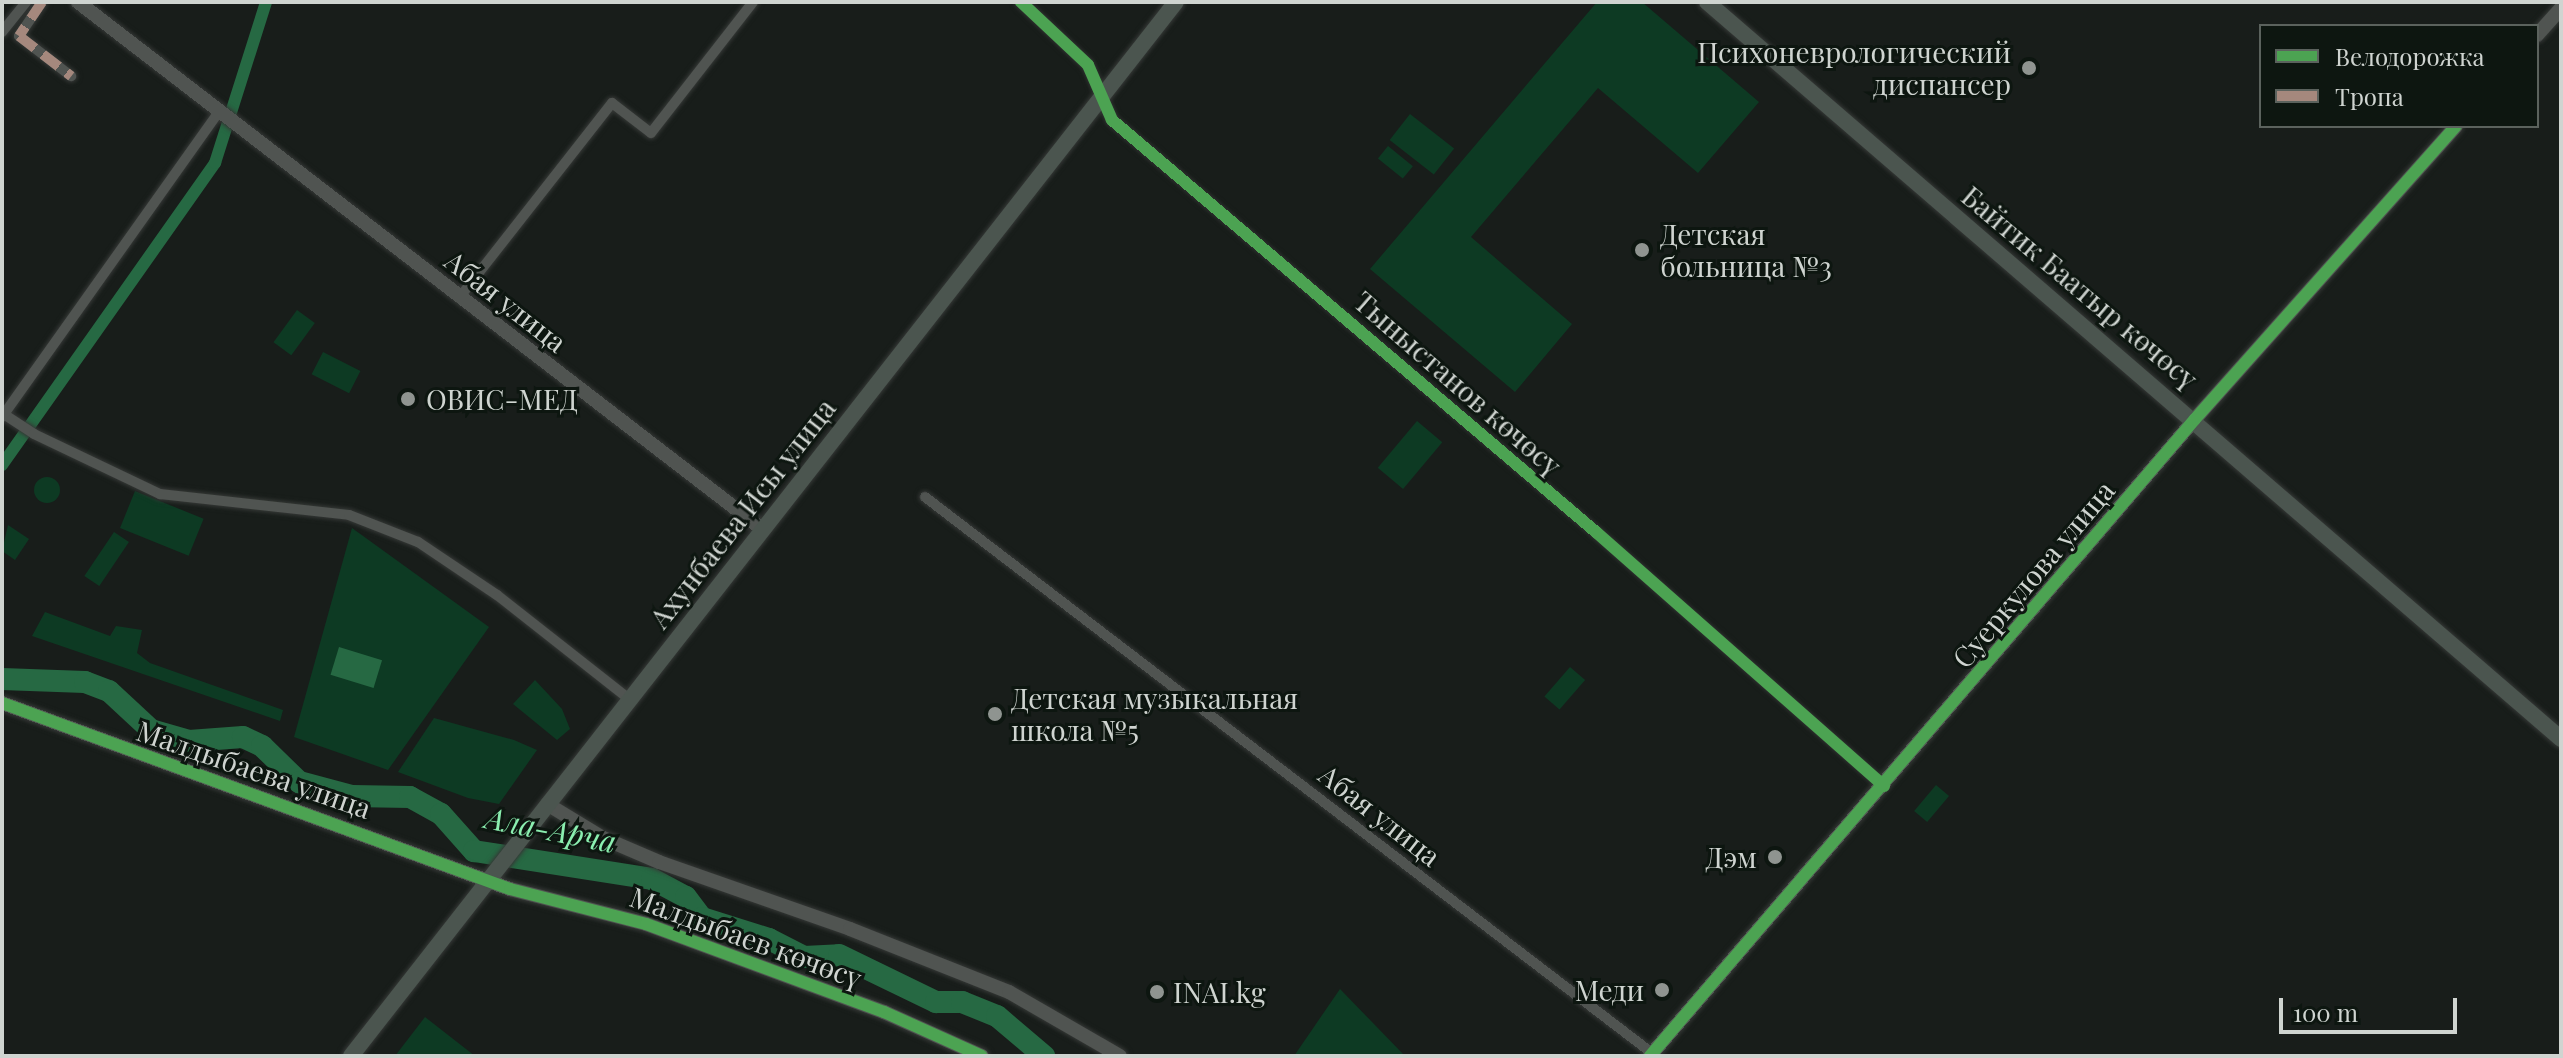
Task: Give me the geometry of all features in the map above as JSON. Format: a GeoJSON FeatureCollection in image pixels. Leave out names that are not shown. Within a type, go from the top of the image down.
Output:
{"type":"FeatureCollection","features":[{"type":"Feature","properties":{"kind":"main road","name":"Ахунбаева Исы улица"},"geometry":{"type":"LineString","coordinates":[[351,1056],[1176,2]]}},
{"type":"Feature","properties":{"kind":"main road","name":"Байтик Баатыр көчөсү"},"geometry":{"type":"LineString","coordinates":[[1707,2],[2195,419],[2561,739]]}},
{"type":"Feature","properties":{"kind":"street"},"geometry":{"type":"LineString","coordinates":[[2,32],[26,2]]}},
{"type":"Feature","properties":{"kind":"street"},"geometry":{"type":"LineString","coordinates":[[42,2],[19,36],[71,76]]}},
{"type":"Feature","properties":{"kind":"street","name":"Абая улица"},"geometry":{"type":"LineString","coordinates":[[78,2],[762,529]]}},
{"type":"Feature","properties":{"kind":"street"},"geometry":{"type":"LineString","coordinates":[[459,298],[612,103],[651,133],[753,2]]}},
{"type":"Feature","properties":{"kind":"street","name":"Тыныстанов көчөсү"},"geometry":{"type":"LineString","coordinates":[[1021,2],[1088,65],[1112,120],[1596,532],[1884,786]]}},
{"type":"Feature","properties":{"kind":"street"},"geometry":{"type":"LineString","coordinates":[[2539,33],[2561,8]]}},
{"type":"Feature","properties":{"kind":"street"},"geometry":{"type":"LineString","coordinates":[[229,119],[3,415],[160,494],[335,512],[418,542],[497,595],[629,699]]}},
{"type":"Feature","properties":{"kind":"street","name":"Суеркулова улица"},"geometry":{"type":"LineString","coordinates":[[1651,1055],[2195,419],[2454,128]]}},
{"type":"Feature","properties":{"kind":"street","name":"Абая улица"},"geometry":{"type":"LineString","coordinates":[[925,497],[1651,1055]]}},
{"type":"Feature","properties":{"kind":"street","name":"Малдыбаева улица"},"geometry":{"type":"LineString","coordinates":[[2,703],[494,873]]}},
{"type":"Feature","properties":{"kind":"street","name":"Малдыбаев көчөсү"},"geometry":{"type":"LineString","coordinates":[[547,804],[647,858],[850,929],[1009,992],[1120,1056]]}},
{"type":"Feature","properties":{"kind":"street","name":"Малдыбаев көчөсү"},"geometry":{"type":"LineString","coordinates":[[494,873],[510,889],[646,924],[884,1012],[982,1056]]}},
{"type":"Feature","properties":{"kind":"shaded area"},"geometry":{"type":"Polygon","coordinates":[[[1597,2],[1642,2],[1759,102],[1698,173],[1598,88],[1471,237],[1572,324],[1515,392],[1370,269],[1597,2]]]}},
{"type":"Feature","properties":{"kind":"shaded area"},"geometry":{"type":"Polygon","coordinates":[[[1410,114],[1454,148],[1434,174],[1390,140],[1410,114]]]}},
{"type":"Feature","properties":{"kind":"shaded area"},"geometry":{"type":"Polygon","coordinates":[[[1388,146],[1413,166],[1403,179],[1378,158],[1388,146]]]}},
{"type":"Feature","properties":{"kind":"shaded area"},"geometry":{"type":"Polygon","coordinates":[[[297,310],[315,323],[291,355],[273,342],[297,310]]]}},
{"type":"Feature","properties":{"kind":"shaded area"},"geometry":{"type":"Polygon","coordinates":[[[323,352],[360,371],[349,393],[312,374],[323,352]]]}},
{"type":"Feature","properties":{"kind":"shaded area"},"geometry":{"type":"Polygon","coordinates":[[[1417,421],[1442,442],[1403,489],[1378,468],[1417,421]]]}},
{"type":"Feature","properties":{"kind":"shaded area"},"geometry":{"type":"Polygon","coordinates":[[[47,477],[57,480],[60,490],[57,500],[47,503],[37,500],[34,490],[37,480],[47,477]]]}},
{"type":"Feature","properties":{"kind":"shaded area"},"geometry":{"type":"Polygon","coordinates":[[[135,491],[204,519],[189,556],[120,528],[135,491]]]}},
{"type":"Feature","properties":{"kind":"shaded area"},"geometry":{"type":"Polygon","coordinates":[[[8,525],[29,539],[15,560],[2,551],[8,525]]]}},
{"type":"Feature","properties":{"kind":"shaded area"},"geometry":{"type":"Polygon","coordinates":[[[352,528],[489,627],[388,770],[294,737],[352,528]]]}},
{"type":"Feature","properties":{"kind":"shaded area"},"geometry":{"type":"Polygon","coordinates":[[[114,532],[129,542],[99,586],[84,576],[114,532]]]}},
{"type":"Feature","properties":{"kind":"shaded area"},"geometry":{"type":"Polygon","coordinates":[[[45,612],[110,636],[116,626],[142,630],[137,653],[150,663],[283,710],[280,721],[32,636],[45,612]]]}},
{"type":"Feature","properties":{"kind":"shaded area"},"geometry":{"type":"Polygon","coordinates":[[[339,647],[382,660],[374,688],[331,675],[339,647]]]}},
{"type":"Feature","properties":{"kind":"shaded area"},"geometry":{"type":"Polygon","coordinates":[[[1570,667],[1585,680],[1560,710],[1544,696],[1570,667]]]}},
{"type":"Feature","properties":{"kind":"shaded area"},"geometry":{"type":"Polygon","coordinates":[[[535,680],[562,709],[570,729],[557,740],[513,704],[535,680]]]}},
{"type":"Feature","properties":{"kind":"shaded area"},"geometry":{"type":"Polygon","coordinates":[[[434,718],[514,740],[537,750],[499,804],[468,798],[398,772],[434,718]]]}},
{"type":"Feature","properties":{"kind":"shaded area"},"geometry":{"type":"Polygon","coordinates":[[[1936,785],[1949,796],[1927,822],[1914,811],[1936,785]]]}},
{"type":"Feature","properties":{"kind":"shaded area"},"geometry":{"type":"Polygon","coordinates":[[[1340,989],[1405,1056],[1294,1056],[1340,989]]]}},
{"type":"Feature","properties":{"kind":"shaded area"},"geometry":{"type":"Polygon","coordinates":[[[425,1017],[475,1056],[395,1056],[425,1017]]]}},
{"type":"Feature","properties":{"kind":"waterway"},"geometry":{"type":"LineString","coordinates":[[2,465],[215,163],[266,2]]}},
{"type":"Feature","properties":{"kind":"waterway","name":"Ала-Арча"},"geometry":{"type":"LineString","coordinates":[[2,679],[85,682],[109,691],[151,730],[189,741],[243,737],[262,746],[299,782],[352,796],[410,797],[441,814],[474,851],[652,879],[686,897],[702,918],[769,939],[804,957],[839,955],[936,1002],[962,1002],[997,1016],[1044,1056]]}},
{"type":"Feature","properties":{"kind":"marked path"},"geometry":{"type":"LineString","coordinates":[[42,2],[19,36],[71,76]]}},
{"type":"Feature","properties":{"kind":"cycle path"},"geometry":{"type":"LineString","coordinates":[[1021,2],[1088,65],[1112,120],[1596,532],[1884,786]]}},
{"type":"Feature","properties":{"kind":"cycle path"},"geometry":{"type":"LineString","coordinates":[[1650,1056],[2195,419],[2454,128]]}},
{"type":"Feature","properties":{"kind":"cycle path"},"geometry":{"type":"LineString","coordinates":[[2,703],[510,889],[646,924],[884,1012],[982,1056]]}},
{"type":"Feature","properties":{"kind":"place","name":"Психоневрологический диспансер"},"geometry":{"type":"Point","coordinates":[2029,68]}},
{"type":"Feature","properties":{"kind":"place","name":"Детская больница №3"},"geometry":{"type":"Point","coordinates":[1642,250]}},
{"type":"Feature","properties":{"kind":"place","name":"ОВИС-МЕД"},"geometry":{"type":"Point","coordinates":[408,399]}},
{"type":"Feature","properties":{"kind":"place","name":"Детская музыкальная школа №5"},"geometry":{"type":"Point","coordinates":[995,714]}},
{"type":"Feature","properties":{"kind":"place","name":"Дэм"},"geometry":{"type":"Point","coordinates":[1775,857]}},
{"type":"Feature","properties":{"kind":"place","name":"Меди"},"geometry":{"type":"Point","coordinates":[1662,990]}},
{"type":"Feature","properties":{"kind":"place","name":"INAI.kg"},"geometry":{"type":"Point","coordinates":[1157,992]}}]}
